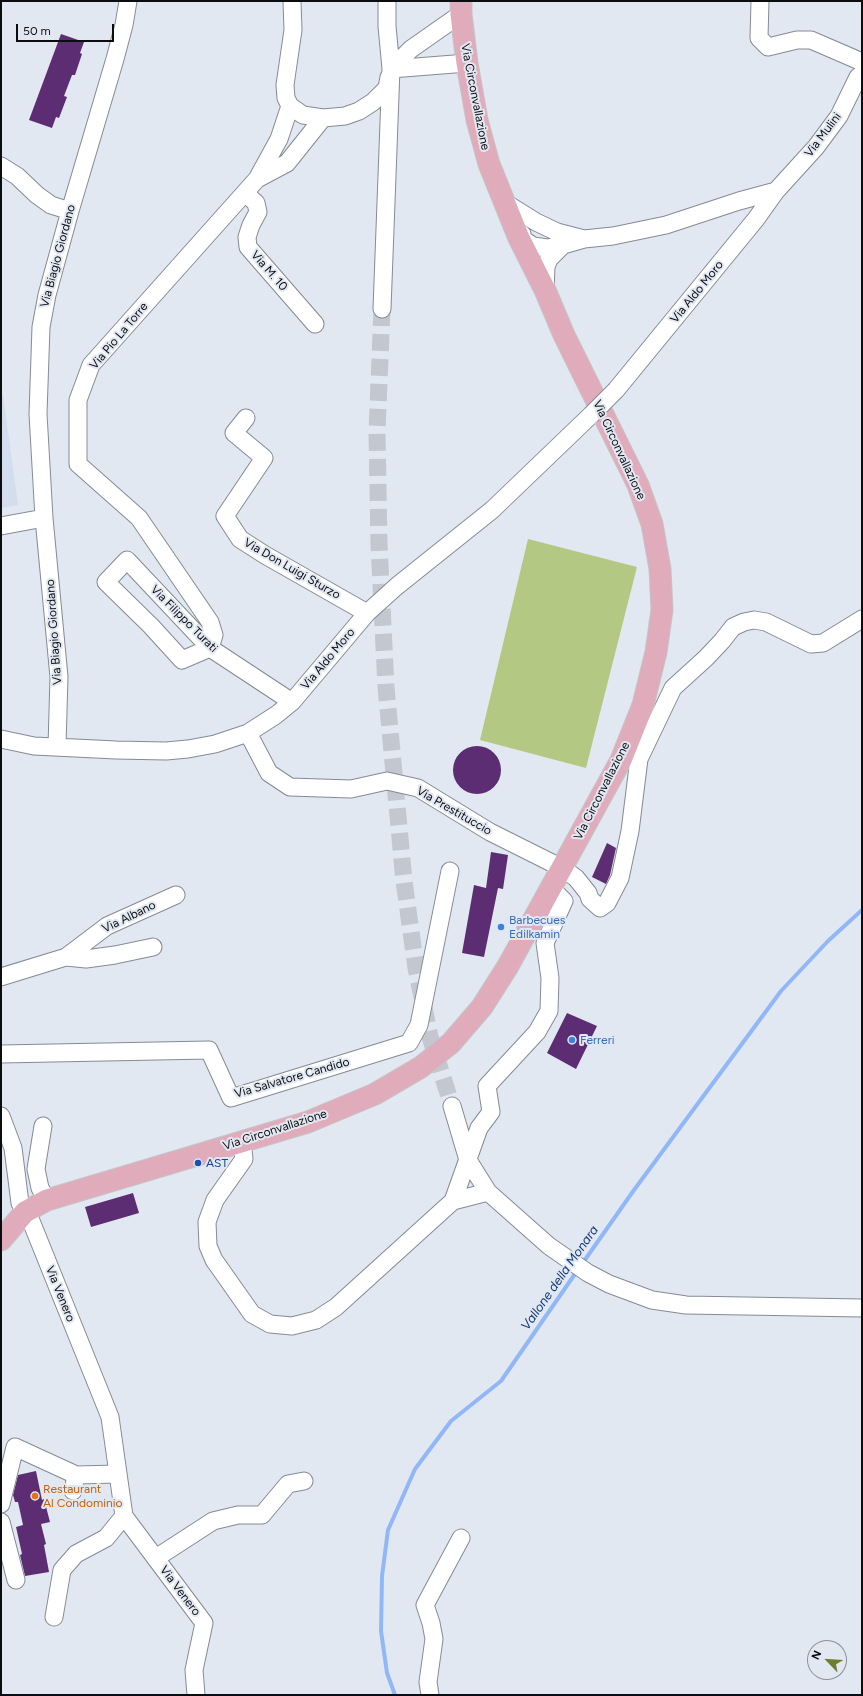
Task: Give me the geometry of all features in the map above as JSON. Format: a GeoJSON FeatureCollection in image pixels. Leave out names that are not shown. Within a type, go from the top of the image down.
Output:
{"type":"FeatureCollection","features":[{"type":"Feature","properties":{"kind":"main road","name":"Via Circonvallazione"},"geometry":{"type":"LineString","coordinates":[[1,1240],[25,1212],[48,1200],[308,1122],[375,1094],[421,1067],[450,1043],[482,1007],[508,966],[621,760],[643,705],[656,652],[662,610],[660,569],[652,524],[640,491],[564,335],[546,290],[518,236],[489,164],[477,120],[466,63],[461,8]]}},
{"type":"Feature","properties":{"kind":"street","name":"Via Biagio Giordano"},"geometry":{"type":"LineString","coordinates":[[57,746],[58,677],[44,518],[38,414],[40,334],[47,295],[115,59],[124,25],[128,1]]}},
{"type":"Feature","properties":{"kind":"street"},"geometry":{"type":"LineString","coordinates":[[292,1],[293,30],[285,85],[286,98],[290,106],[303,115],[324,118],[352,114],[373,102],[387,88],[391,69],[411,49],[461,8]]}},
{"type":"Feature","properties":{"kind":"street"},"geometry":{"type":"LineString","coordinates":[[382,308],[391,69],[387,26],[387,1]]}},
{"type":"Feature","properties":{"kind":"street"},"geometry":{"type":"LineString","coordinates":[[760,1],[759,38],[768,47],[797,40],[811,40],[862,62]]}},
{"type":"Feature","properties":{"kind":"street"},"geometry":{"type":"LineString","coordinates":[[391,69],[466,63]]}},
{"type":"Feature","properties":{"kind":"street","name":"Via Mulini"},"geometry":{"type":"LineString","coordinates":[[776,191],[816,147],[839,116],[858,77],[862,74]]}},
{"type":"Feature","properties":{"kind":"street"},"geometry":{"type":"LineString","coordinates":[[257,179],[279,138],[290,106]]}},
{"type":"Feature","properties":{"kind":"street"},"geometry":{"type":"LineString","coordinates":[[257,179],[287,163],[324,118]]}},
{"type":"Feature","properties":{"kind":"street"},"geometry":{"type":"LineString","coordinates":[[1,166],[17,176],[37,195],[51,205],[70,212]]}},
{"type":"Feature","properties":{"kind":"street","name":"Via Pio La Torre"},"geometry":{"type":"LineString","coordinates":[[210,648],[214,636],[210,622],[139,518],[78,464],[78,400],[91,365],[257,179]]}},
{"type":"Feature","properties":{"kind":"street"},"geometry":{"type":"LineString","coordinates":[[518,236],[533,246],[547,248],[560,239],[584,239],[613,236],[666,224],[776,191]]}},
{"type":"Feature","properties":{"kind":"street","name":"Via Aldo Moro"},"geometry":{"type":"LineString","coordinates":[[1,739],[34,746],[116,750],[188,749],[214,744],[248,733],[276,715],[292,702],[367,613],[397,586],[492,510],[616,390],[756,219],[776,191]]}},
{"type":"Feature","properties":{"kind":"street","name":"Via M. 10"},"geometry":{"type":"LineString","coordinates":[[245,193],[256,203],[258,212],[247,237],[248,247],[315,324]]}},
{"type":"Feature","properties":{"kind":"street"},"geometry":{"type":"LineString","coordinates":[[504,202],[560,239]]}},
{"type":"Feature","properties":{"kind":"street"},"geometry":{"type":"LineString","coordinates":[[546,290],[546,267],[560,239]]}},
{"type":"Feature","properties":{"kind":"street","name":"Via Don Luigi Sturzo"},"geometry":{"type":"LineString","coordinates":[[246,418],[234,433],[264,458],[225,516],[240,539],[265,555],[367,613]]}},
{"type":"Feature","properties":{"kind":"street"},"geometry":{"type":"LineString","coordinates":[[1,526],[44,518]]}},
{"type":"Feature","properties":{"kind":"street","name":"Via Filippo Turati"},"geometry":{"type":"LineString","coordinates":[[151,626],[106,582],[127,560],[210,648],[292,702]]}},
{"type":"Feature","properties":{"kind":"street"},"geometry":{"type":"LineString","coordinates":[[169,605],[151,626],[182,660],[210,648]]}},
{"type":"Feature","properties":{"kind":"street","name":"Via Prestituccio"},"geometry":{"type":"LineString","coordinates":[[248,733],[269,773],[290,787],[351,789],[387,780],[418,788],[490,832],[562,868],[576,878],[588,893],[590,899],[600,908],[607,904],[620,878],[630,831],[639,760],[663,705],[673,688],[706,658],[733,627],[754,620],[766,622],[811,644],[824,643],[862,620]]}},
{"type":"Feature","properties":{"kind":"street","name":"Via Salvatore Candido"},"geometry":{"type":"LineString","coordinates":[[1,1054],[210,1050],[231,1098],[409,1043],[419,1025],[450,871]]}},
{"type":"Feature","properties":{"kind":"street"},"geometry":{"type":"LineString","coordinates":[[453,1201],[478,1128],[491,1112],[487,1086],[537,1032],[549,1011],[550,978],[544,943],[564,901],[551,888]]}},
{"type":"Feature","properties":{"kind":"street","name":"Via Albano"},"geometry":{"type":"LineString","coordinates":[[1,976],[66,956],[107,926],[176,895]]}},
{"type":"Feature","properties":{"kind":"street","name":"Via Albano"},"geometry":{"type":"LineString","coordinates":[[66,956],[86,959],[115,955],[152,947]]}},
{"type":"Feature","properties":{"kind":"street"},"geometry":{"type":"LineString","coordinates":[[452,1106],[468,1160],[488,1192],[549,1246],[588,1273],[609,1284],[652,1300],[686,1305],[862,1308]]}},
{"type":"Feature","properties":{"kind":"street","name":"Via Venero"},"geometry":{"type":"LineString","coordinates":[[1,1116],[13,1148],[20,1203],[31,1221],[110,1417],[124,1516],[204,1623],[194,1670],[196,1695]]}},
{"type":"Feature","properties":{"kind":"street"},"geometry":{"type":"LineString","coordinates":[[43,1126],[36,1169],[40,1188],[48,1200]]}},
{"type":"Feature","properties":{"kind":"street"},"geometry":{"type":"LineString","coordinates":[[242,1141],[244,1159],[215,1200],[207,1222],[208,1246],[214,1260],[252,1314],[270,1324],[292,1326],[316,1320],[329,1312],[453,1201],[488,1192]]}},
{"type":"Feature","properties":{"kind":"street"},"geometry":{"type":"LineString","coordinates":[[1,1504],[15,1447],[74,1483],[118,1474]]}},
{"type":"Feature","properties":{"kind":"street","name":"Via Venero"},"geometry":{"type":"LineString","coordinates":[[156,1558],[213,1521],[238,1515],[262,1515],[288,1484],[304,1481]]}},
{"type":"Feature","properties":{"kind":"street"},"geometry":{"type":"LineString","coordinates":[[54,1617],[62,1570],[76,1554],[106,1538],[124,1516]]}},
{"type":"Feature","properties":{"kind":"street"},"geometry":{"type":"LineString","coordinates":[[1,1522],[16,1580]]}},
{"type":"Feature","properties":{"kind":"street"},"geometry":{"type":"LineString","coordinates":[[430,1695],[428,1682],[434,1639],[425,1605],[461,1538]]}},
{"type":"Feature","properties":{"kind":"shaded area"},"geometry":{"type":"Polygon","coordinates":[[[3,395],[18,505],[1,508],[1,396],[3,395]]]}},
{"type":"Feature","properties":{"kind":"green space"},"geometry":{"type":"Polygon","coordinates":[[[528,539],[637,567],[586,768],[480,740],[528,539]]]}},
{"type":"Feature","properties":{"kind":"building"},"geometry":{"type":"Polygon","coordinates":[[[61,34],[84,42],[80,53],[82,54],[75,75],[72,75],[64,96],[67,97],[59,118],[56,117],[52,128],[29,120],[61,34]]]}},
{"type":"Feature","properties":{"kind":"building"},"geometry":{"type":"Polygon","coordinates":[[[477,746],[486,748],[494,753],[499,761],[501,770],[499,779],[494,787],[486,792],[477,794],[468,792],[460,787],[455,779],[453,770],[455,761],[460,753],[468,748],[477,746]]]}},
{"type":"Feature","properties":{"kind":"building"},"geometry":{"type":"Polygon","coordinates":[[[607,843],[616,848],[610,875],[606,884],[592,877],[607,843]]]}},
{"type":"Feature","properties":{"kind":"building"},"geometry":{"type":"Polygon","coordinates":[[[491,852],[508,855],[503,889],[498,888],[484,957],[462,953],[474,885],[486,888],[491,852]]]}},
{"type":"Feature","properties":{"kind":"building","name":"Ferreri"},"geometry":{"type":"Polygon","coordinates":[[[567,1013],[597,1026],[576,1069],[547,1053],[567,1013]]]}},
{"type":"Feature","properties":{"kind":"building"},"geometry":{"type":"Polygon","coordinates":[[[133,1193],[139,1213],[91,1227],[85,1207],[133,1193]]]}},
{"type":"Feature","properties":{"kind":"building"},"geometry":{"type":"Polygon","coordinates":[[[36,1471],[42,1500],[44,1499],[50,1522],[41,1524],[46,1544],[44,1545],[49,1572],[25,1576],[16,1527],[23,1525],[18,1502],[15,1502],[13,1495],[18,1475],[36,1471]]]}},
{"type":"Feature","properties":{"kind":"waterway","name":"Vallone della Monara"},"geometry":{"type":"LineString","coordinates":[[582,1264],[634,1190],[781,991],[828,941],[862,910]]}},
{"type":"Feature","properties":{"kind":"waterway","name":"Vallone della Monara"},"geometry":{"type":"LineString","coordinates":[[395,1695],[387,1673],[381,1631],[382,1576],[388,1530],[415,1469],[451,1421],[501,1381],[577,1271]]}},
{"type":"Feature","properties":{"kind":"tunnel"},"geometry":{"type":"LineString","coordinates":[[382,309],[377,432],[379,544],[386,687],[404,881],[416,968],[430,1037],[452,1106]]}},
{"type":"Feature","properties":{"kind":"place","name":"Barbecues Edilkamin"},"geometry":{"type":"Point","coordinates":[501,927]}},
{"type":"Feature","properties":{"kind":"place","name":"Ferreri"},"geometry":{"type":"Point","coordinates":[572,1040]}},
{"type":"Feature","properties":{"kind":"place","name":"AST"},"geometry":{"type":"Point","coordinates":[198,1163]}},
{"type":"Feature","properties":{"kind":"place","name":"Restaurant Al Condominio"},"geometry":{"type":"Point","coordinates":[35,1496]}}]}
